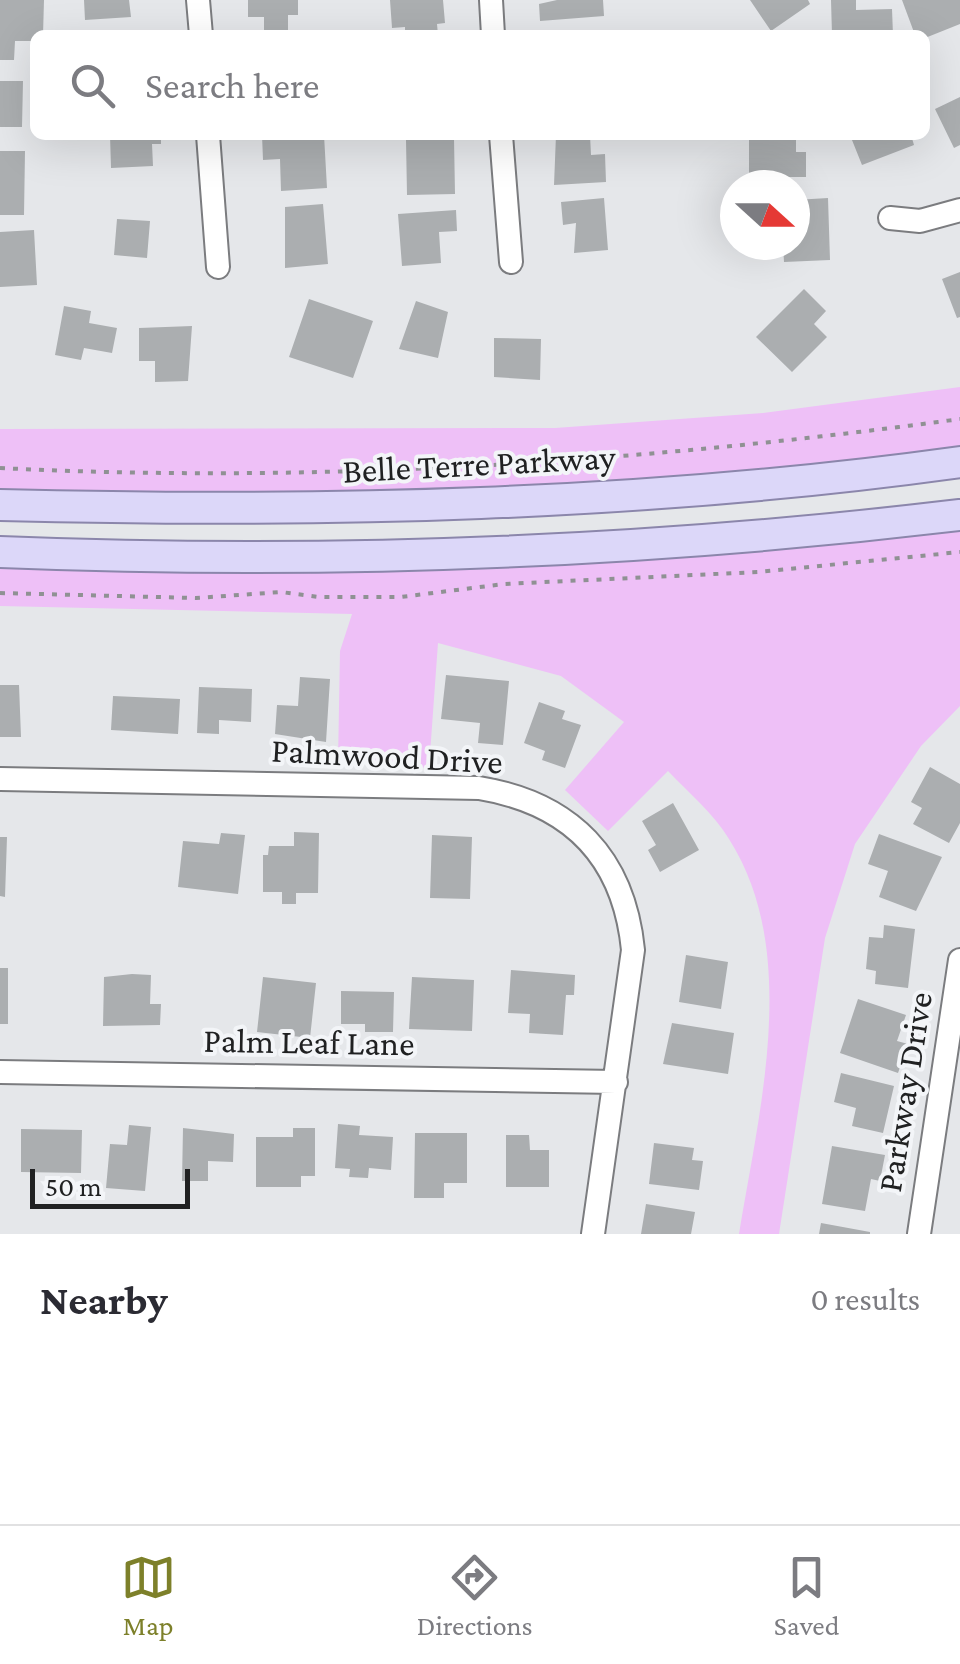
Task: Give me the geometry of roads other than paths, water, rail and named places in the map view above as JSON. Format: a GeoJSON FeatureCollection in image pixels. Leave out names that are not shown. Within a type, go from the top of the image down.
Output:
{"type":"FeatureCollection","features":[{"type":"Feature","properties":{"kind":"main road","name":"Belle Terre Parkway"},"geometry":{"type":"LineString","coordinates":[[0,505],[212,510],[378,507],[683,492],[960,462]]}},
{"type":"Feature","properties":{"kind":"main road"},"geometry":{"type":"LineString","coordinates":[[0,552],[280,557],[462,553],[678,542],[960,515]]}},
{"type":"Feature","properties":{"kind":"street"},"geometry":{"type":"LineString","coordinates":[[198,0],[201,30]]}},
{"type":"Feature","properties":{"kind":"street"},"geometry":{"type":"LineString","coordinates":[[491,0],[493,30]]}},
{"type":"Feature","properties":{"kind":"street"},"geometry":{"type":"LineString","coordinates":[[208,140],[218,268]]}},
{"type":"Feature","properties":{"kind":"street"},"geometry":{"type":"LineString","coordinates":[[501,140],[511,262]]}},
{"type":"Feature","properties":{"kind":"street"},"geometry":{"type":"LineString","coordinates":[[890,218],[920,221],[960,210]]}},
{"type":"Feature","properties":{"kind":"street","name":"Palmwood Drive"},"geometry":{"type":"LineString","coordinates":[[0,780],[464,787],[506,794],[546,810],[582,834],[604,857],[626,908],[633,970],[593,1234]]}},
{"type":"Feature","properties":{"kind":"street","name":"Parkway Drive"},"geometry":{"type":"LineString","coordinates":[[918,1234],[960,960]]}},
{"type":"Feature","properties":{"kind":"street","name":"Palm Leaf Lane"},"geometry":{"type":"LineString","coordinates":[[0,1072],[616,1082]]}}]}
